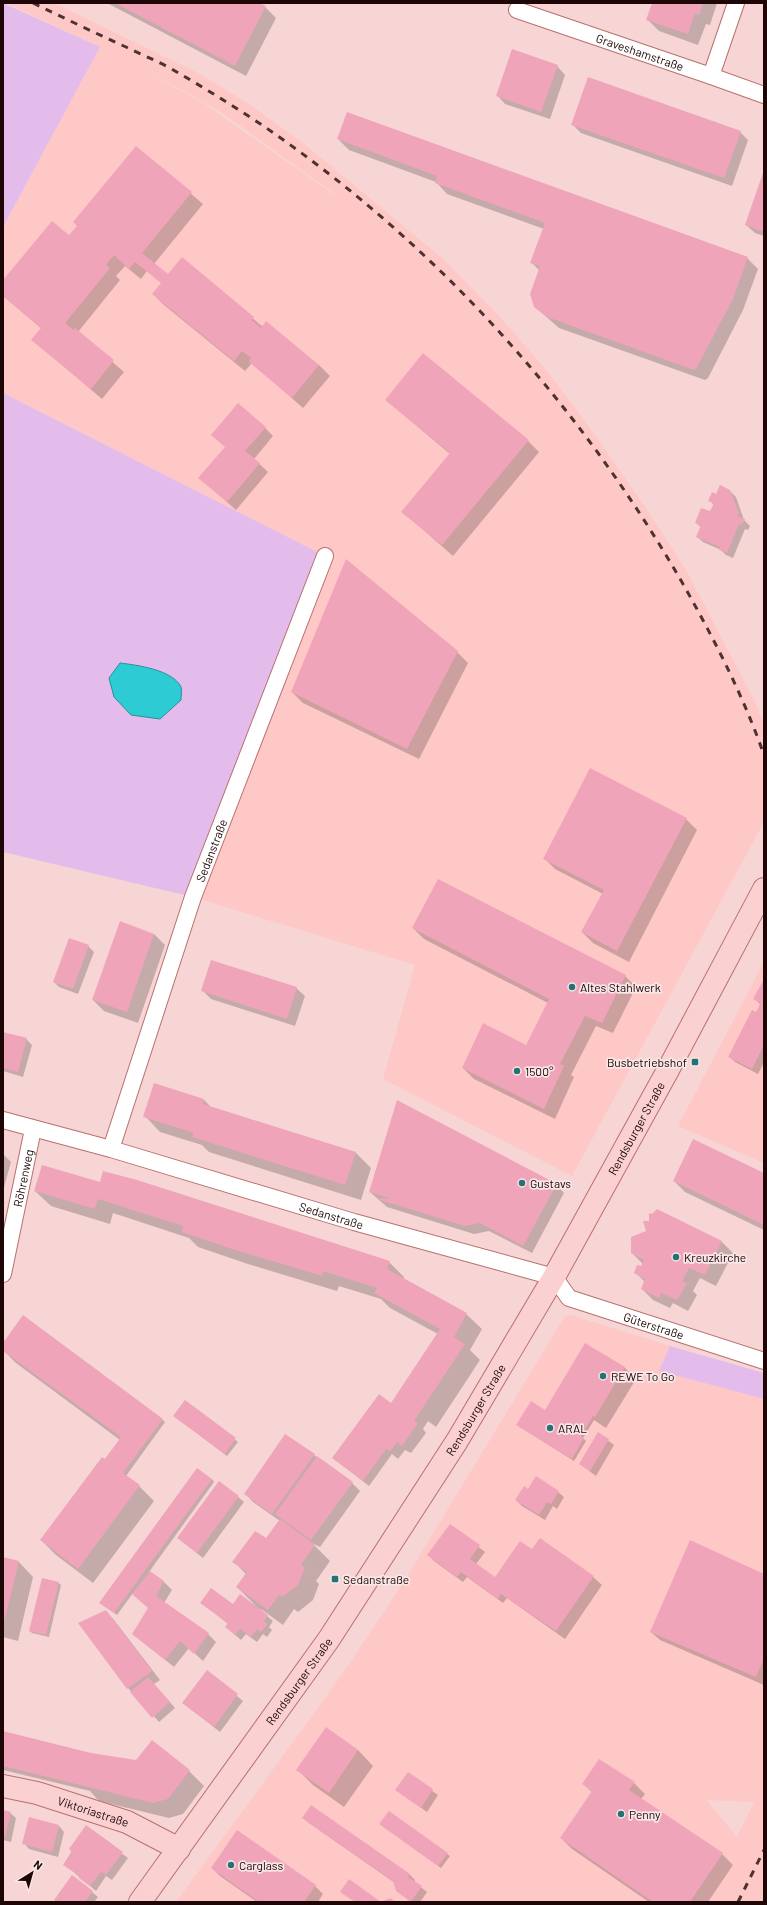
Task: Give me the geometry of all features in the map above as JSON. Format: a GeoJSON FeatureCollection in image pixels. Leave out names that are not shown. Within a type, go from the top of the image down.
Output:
{"type":"FeatureCollection","features":[{"type":"Feature","properties":{"kind":"street"},"geometry":{"type":"LineString","coordinates":[[711,76],[736,3]]}},
{"type":"Feature","properties":{"kind":"street","name":"Graveshamstraße"},"geometry":{"type":"LineString","coordinates":[[516,10],[711,76],[764,96]]}},
{"type":"Feature","properties":{"kind":"street","name":"Sedanstraße"},"geometry":{"type":"LineString","coordinates":[[110,1149],[193,897],[325,556]]}},
{"type":"Feature","properties":{"kind":"street","name":"Rendsburger Straße"},"geometry":{"type":"LineString","coordinates":[[140,1902],[180,1849],[329,1639],[457,1441],[554,1277],[668,1070],[764,889]]}},
{"type":"Feature","properties":{"kind":"street","name":"Sedanstraße"},"geometry":{"type":"LineString","coordinates":[[3,1120],[110,1149],[354,1222],[554,1277]]}},
{"type":"Feature","properties":{"kind":"street","name":"Röhrenweg"},"geometry":{"type":"LineString","coordinates":[[3,1274],[33,1129]]}},
{"type":"Feature","properties":{"kind":"street","name":"Güterstraße"},"geometry":{"type":"LineString","coordinates":[[554,1277],[570,1298],[764,1361]]}},
{"type":"Feature","properties":{"kind":"street","name":"Viktoriastraße"},"geometry":{"type":"LineString","coordinates":[[3,1786],[37,1793],[127,1822],[180,1849]]}},
{"type":"Feature","properties":{"kind":"shaded area"},"geometry":{"type":"Polygon","coordinates":[[[3,3],[100,47],[3,227],[3,3]]]}},
{"type":"Feature","properties":{"kind":"shaded area"},"geometry":{"type":"Polygon","coordinates":[[[6,3],[54,3],[200,74],[252,106],[303,143],[442,258],[499,316],[543,366],[580,414],[648,511],[686,570],[754,700],[764,723],[764,822],[572,1176],[383,1079],[415,965],[193,897],[325,556],[3,393],[3,227],[100,47],[6,3]],[[131,63],[203,103],[342,200],[229,118],[195,97],[131,63]]]}},
{"type":"Feature","properties":{"kind":"shaded area"},"geometry":{"type":"Polygon","coordinates":[[[3,393],[325,556],[193,897],[3,852],[3,393]]]}},
{"type":"Feature","properties":{"kind":"shaded area"},"geometry":{"type":"Polygon","coordinates":[[[764,962],[764,1163],[678,1126],[764,962]]]}},
{"type":"Feature","properties":{"kind":"shaded area"},"geometry":{"type":"Polygon","coordinates":[[[571,1315],[670,1346],[659,1371],[764,1399],[764,1902],[176,1902],[326,1697],[403,1583],[565,1316],[571,1315]],[[707,1800],[737,1837],[754,1802],[707,1800]]]}},
{"type":"Feature","properties":{"kind":"shaded area"},"geometry":{"type":"Polygon","coordinates":[[[670,1346],[764,1373],[764,1399],[659,1371],[670,1346]]]}},
{"type":"Feature","properties":{"kind":"water"},"geometry":{"type":"Polygon","coordinates":[[[120,663],[154,669],[170,676],[177,681],[181,687],[181,700],[160,719],[131,715],[114,697],[109,678],[120,663]]]}},
{"type":"Feature","properties":{"kind":"building"},"geometry":{"type":"Polygon","coordinates":[[[115,3],[259,3],[266,6],[235,66],[115,3]]]}},
{"type":"Feature","properties":{"kind":"building"},"geometry":{"type":"Polygon","coordinates":[[[652,3],[703,3],[699,15],[695,13],[688,34],[646,20],[652,3]]]}},
{"type":"Feature","properties":{"kind":"building"},"geometry":{"type":"Polygon","coordinates":[[[512,49],[558,65],[541,112],[496,96],[512,49]]]}},
{"type":"Feature","properties":{"kind":"building"},"geometry":{"type":"Polygon","coordinates":[[[588,77],[741,131],[724,178],[571,125],[588,77]]]}},
{"type":"Feature","properties":{"kind":"building"},"geometry":{"type":"Polygon","coordinates":[[[347,112],[748,257],[733,299],[697,367],[694,370],[547,317],[534,307],[530,294],[540,266],[530,263],[545,223],[435,183],[437,176],[337,139],[347,112]]]}},
{"type":"Feature","properties":{"kind":"building"},"geometry":{"type":"Polygon","coordinates":[[[136,146],[192,192],[142,253],[168,274],[182,257],[254,317],[252,320],[261,328],[266,321],[319,365],[292,398],[249,362],[251,358],[242,351],[234,361],[152,294],[161,283],[135,262],[129,269],[114,255],[106,265],[110,268],[65,323],[73,330],[75,328],[114,360],[91,389],[31,340],[41,328],[3,296],[3,280],[52,221],[69,235],[77,226],[73,222],[136,146]]]}},
{"type":"Feature","properties":{"kind":"building"},"geometry":{"type":"Polygon","coordinates":[[[764,170],[764,232],[745,225],[764,170]]]}},
{"type":"Feature","properties":{"kind":"building"},"geometry":{"type":"Polygon","coordinates":[[[423,353],[529,440],[442,545],[401,512],[450,453],[385,400],[423,353]]]}},
{"type":"Feature","properties":{"kind":"building"},"geometry":{"type":"Polygon","coordinates":[[[238,403],[266,427],[245,451],[260,463],[227,502],[198,478],[225,447],[211,435],[238,403]]]}},
{"type":"Feature","properties":{"kind":"building"},"geometry":{"type":"Polygon","coordinates":[[[720,485],[730,490],[739,513],[737,516],[745,519],[742,525],[739,524],[727,553],[719,550],[720,547],[696,537],[701,525],[695,523],[701,508],[710,511],[714,503],[708,501],[712,492],[716,494],[720,485]]]}},
{"type":"Feature","properties":{"kind":"building"},"geometry":{"type":"Polygon","coordinates":[[[346,559],[458,651],[407,749],[291,692],[346,559]]]}},
{"type":"Feature","properties":{"kind":"building"},"geometry":{"type":"Polygon","coordinates":[[[590,768],[687,818],[617,951],[581,932],[604,890],[543,859],[590,768]]]}},
{"type":"Feature","properties":{"kind":"building","name":"Altes Stahlwerk"},"geometry":{"type":"Polygon","coordinates":[[[438,879],[626,975],[602,1023],[585,1016],[560,1064],[564,1066],[544,1109],[462,1068],[483,1023],[526,1045],[549,999],[412,928],[438,879]]]}},
{"type":"Feature","properties":{"kind":"building"},"geometry":{"type":"Polygon","coordinates":[[[120,921],[154,934],[127,1012],[92,1000],[120,921]]]}},
{"type":"Feature","properties":{"kind":"building"},"geometry":{"type":"Polygon","coordinates":[[[69,938],[89,945],[73,989],[53,982],[69,938]]]}},
{"type":"Feature","properties":{"kind":"building"},"geometry":{"type":"Polygon","coordinates":[[[211,960],[297,987],[287,1019],[201,991],[211,960]]]}},
{"type":"Feature","properties":{"kind":"building"},"geometry":{"type":"Polygon","coordinates":[[[764,979],[764,1045],[752,1069],[728,1057],[752,1010],[756,1012],[761,1003],[753,999],[764,979]]]}},
{"type":"Feature","properties":{"kind":"building"},"geometry":{"type":"Polygon","coordinates":[[[3,1032],[27,1038],[18,1072],[3,1068],[3,1032]]]}},
{"type":"Feature","properties":{"kind":"building"},"geometry":{"type":"Polygon","coordinates":[[[154,1083],[204,1099],[203,1104],[356,1152],[345,1185],[192,1137],[194,1133],[143,1117],[154,1083]]]}},
{"type":"Feature","properties":{"kind":"building"},"geometry":{"type":"Polygon","coordinates":[[[397,1100],[557,1184],[523,1246],[480,1223],[465,1226],[377,1199],[390,1198],[369,1192],[397,1100]]]}},
{"type":"Feature","properties":{"kind":"building"},"geometry":{"type":"Polygon","coordinates":[[[693,1139],[764,1173],[764,1225],[673,1181],[693,1139]]]}},
{"type":"Feature","properties":{"kind":"building"},"geometry":{"type":"Polygon","coordinates":[[[42,1165],[100,1182],[103,1171],[137,1180],[390,1261],[387,1269],[467,1313],[454,1337],[465,1344],[414,1421],[418,1423],[402,1446],[397,1442],[390,1451],[386,1449],[363,1481],[332,1458],[379,1394],[391,1403],[440,1329],[374,1293],[377,1288],[323,1271],[322,1276],[232,1249],[182,1232],[183,1226],[98,1199],[95,1209],[34,1191],[42,1165]]]}},
{"type":"Feature","properties":{"kind":"building","name":"Kreuzkirche"},"geometry":{"type":"Polygon","coordinates":[[[657,1209],[722,1241],[705,1275],[689,1268],[682,1281],[687,1283],[677,1300],[661,1293],[659,1298],[641,1289],[645,1279],[634,1273],[637,1265],[641,1266],[644,1260],[631,1253],[631,1237],[646,1231],[643,1221],[649,1221],[649,1213],[652,1214],[657,1209]]]}},
{"type":"Feature","properties":{"kind":"building"},"geometry":{"type":"Polygon","coordinates":[[[23,1315],[163,1419],[123,1473],[140,1485],[78,1569],[40,1540],[102,1457],[105,1459],[121,1437],[3,1351],[3,1343],[23,1315]]]}},
{"type":"Feature","properties":{"kind":"building"},"geometry":{"type":"Polygon","coordinates":[[[585,1343],[625,1367],[595,1417],[593,1416],[581,1436],[584,1438],[572,1459],[516,1425],[531,1401],[545,1410],[585,1343]]]}},
{"type":"Feature","properties":{"kind":"building"},"geometry":{"type":"Polygon","coordinates":[[[185,1400],[236,1438],[225,1454],[173,1416],[185,1400]]]}},
{"type":"Feature","properties":{"kind":"building"},"geometry":{"type":"Polygon","coordinates":[[[598,1432],[609,1439],[590,1471],[579,1464],[598,1432]]]}},
{"type":"Feature","properties":{"kind":"building"},"geometry":{"type":"Polygon","coordinates":[[[285,1434],[315,1454],[272,1514],[244,1494],[285,1434]]]}},
{"type":"Feature","properties":{"kind":"building"},"geometry":{"type":"Polygon","coordinates":[[[317,1456],[353,1482],[311,1540],[275,1514],[317,1456]]]}},
{"type":"Feature","properties":{"kind":"building"},"geometry":{"type":"Polygon","coordinates":[[[197,1468],[212,1479],[114,1613],[99,1603],[197,1468]]]}},
{"type":"Feature","properties":{"kind":"building"},"geometry":{"type":"Polygon","coordinates":[[[536,1476],[559,1491],[551,1504],[547,1502],[539,1515],[515,1500],[524,1486],[528,1489],[536,1476]]]}},
{"type":"Feature","properties":{"kind":"building"},"geometry":{"type":"Polygon","coordinates":[[[219,1481],[239,1496],[197,1553],[177,1538],[219,1481]]]}},
{"type":"Feature","properties":{"kind":"building"},"geometry":{"type":"Polygon","coordinates":[[[280,1519],[315,1545],[301,1565],[305,1568],[298,1585],[282,1597],[279,1595],[268,1610],[236,1587],[247,1572],[232,1562],[255,1531],[266,1538],[280,1519]]]}},
{"type":"Feature","properties":{"kind":"building"},"geometry":{"type":"Polygon","coordinates":[[[450,1524],[480,1545],[470,1559],[495,1577],[520,1541],[532,1549],[540,1538],[594,1576],[556,1631],[501,1594],[498,1599],[461,1572],[457,1577],[427,1555],[450,1524]]]}},
{"type":"Feature","properties":{"kind":"building"},"geometry":{"type":"Polygon","coordinates":[[[690,1540],[764,1574],[764,1658],[756,1677],[650,1632],[690,1540]]]}},
{"type":"Feature","properties":{"kind":"building"},"geometry":{"type":"Polygon","coordinates":[[[3,1557],[19,1561],[4,1622],[3,1622],[3,1557]]]}},
{"type":"Feature","properties":{"kind":"building"},"geometry":{"type":"Polygon","coordinates":[[[150,1571],[164,1581],[156,1596],[209,1633],[194,1654],[180,1641],[165,1660],[132,1634],[148,1608],[132,1594],[150,1571]]]}},
{"type":"Feature","properties":{"kind":"building"},"geometry":{"type":"Polygon","coordinates":[[[42,1578],[59,1582],[46,1635],[29,1631],[42,1578]]]}},
{"type":"Feature","properties":{"kind":"building"},"geometry":{"type":"Polygon","coordinates":[[[211,1588],[233,1604],[240,1594],[268,1615],[264,1621],[267,1624],[261,1632],[257,1629],[251,1637],[240,1629],[235,1635],[225,1627],[228,1623],[200,1603],[211,1588]]]}},
{"type":"Feature","properties":{"kind":"building"},"geometry":{"type":"Polygon","coordinates":[[[106,1610],[152,1671],[127,1689],[78,1623],[106,1610]]]}},
{"type":"Feature","properties":{"kind":"building"},"geometry":{"type":"Polygon","coordinates":[[[207,1670],[238,1694],[214,1727],[182,1703],[207,1670]]]}},
{"type":"Feature","properties":{"kind":"building"},"geometry":{"type":"Polygon","coordinates":[[[148,1677],[170,1702],[152,1718],[130,1692],[148,1677]]]}},
{"type":"Feature","properties":{"kind":"building"},"geometry":{"type":"Polygon","coordinates":[[[326,1727],[358,1750],[329,1793],[296,1770],[326,1727]]]}},
{"type":"Feature","properties":{"kind":"building"},"geometry":{"type":"Polygon","coordinates":[[[3,1731],[91,1753],[136,1760],[152,1740],[190,1770],[168,1799],[153,1803],[3,1766],[3,1731]]]}},
{"type":"Feature","properties":{"kind":"building","name":"Penny"},"geometry":{"type":"Polygon","coordinates":[[[599,1759],[635,1782],[629,1790],[723,1853],[690,1902],[653,1902],[560,1838],[592,1791],[582,1784],[599,1759]]]}},
{"type":"Feature","properties":{"kind":"building"},"geometry":{"type":"Polygon","coordinates":[[[408,1772],[433,1789],[421,1808],[395,1790],[408,1772]]]}},
{"type":"Feature","properties":{"kind":"building"},"geometry":{"type":"Polygon","coordinates":[[[311,1805],[410,1874],[408,1877],[422,1886],[411,1902],[396,1891],[393,1881],[302,1818],[311,1805]]]}},
{"type":"Feature","properties":{"kind":"building"},"geometry":{"type":"Polygon","coordinates":[[[3,1810],[11,1812],[5,1837],[3,1836],[3,1810]]]}},
{"type":"Feature","properties":{"kind":"building"},"geometry":{"type":"Polygon","coordinates":[[[389,1811],[448,1853],[438,1866],[379,1824],[389,1811]]]}},
{"type":"Feature","properties":{"kind":"building"},"geometry":{"type":"Polygon","coordinates":[[[29,1817],[59,1825],[52,1852],[22,1844],[29,1817]]]}},
{"type":"Feature","properties":{"kind":"building"},"geometry":{"type":"Polygon","coordinates":[[[86,1825],[123,1852],[106,1875],[101,1872],[90,1886],[79,1878],[80,1876],[63,1865],[72,1852],[69,1849],[86,1825]]]}},
{"type":"Feature","properties":{"kind":"building"},"geometry":{"type":"Polygon","coordinates":[[[237,1830],[316,1885],[304,1902],[259,1902],[211,1868],[237,1830]]]}},
{"type":"Feature","properties":{"kind":"building"},"geometry":{"type":"Polygon","coordinates":[[[72,1875],[93,1891],[85,1902],[56,1902],[54,1900],[72,1875]]]}},
{"type":"Feature","properties":{"kind":"building"},"geometry":{"type":"Polygon","coordinates":[[[349,1879],[381,1902],[355,1902],[340,1892],[349,1879]]]}},
{"type":"Feature","properties":{"kind":"building"},"geometry":{"type":"Polygon","coordinates":[[[390,1898],[396,1902],[381,1902],[390,1898]]]}},
{"type":"Feature","properties":{"kind":"railway"},"geometry":{"type":"LineString","coordinates":[[33,3],[159,62],[262,125],[325,171],[386,221],[444,274],[498,331],[550,390],[598,453],[642,517],[683,584],[717,646],[747,711],[764,755]]}},
{"type":"Feature","properties":{"kind":"railway"},"geometry":{"type":"LineString","coordinates":[[738,1902],[764,1850]]}},
{"type":"Feature","properties":{"kind":"place","name":"Altes Stahlwerk"},"geometry":{"type":"Point","coordinates":[572,987]}},
{"type":"Feature","properties":{"kind":"place","name":"Busbetriebshof"},"geometry":{"type":"Point","coordinates":[695,1062]}},
{"type":"Feature","properties":{"kind":"place","name":"1500°"},"geometry":{"type":"Point","coordinates":[517,1071]}},
{"type":"Feature","properties":{"kind":"place","name":"Gustavs"},"geometry":{"type":"Point","coordinates":[522,1183]}},
{"type":"Feature","properties":{"kind":"place","name":"Kreuzkirche"},"geometry":{"type":"Point","coordinates":[676,1257]}},
{"type":"Feature","properties":{"kind":"place","name":"REWE To Go"},"geometry":{"type":"Point","coordinates":[603,1376]}},
{"type":"Feature","properties":{"kind":"place","name":"ARAL"},"geometry":{"type":"Point","coordinates":[550,1428]}},
{"type":"Feature","properties":{"kind":"place","name":"Sedanstraße"},"geometry":{"type":"Point","coordinates":[335,1579]}},
{"type":"Feature","properties":{"kind":"place","name":"Penny"},"geometry":{"type":"Point","coordinates":[621,1814]}},
{"type":"Feature","properties":{"kind":"place","name":"Carglass"},"geometry":{"type":"Point","coordinates":[231,1865]}}]}
